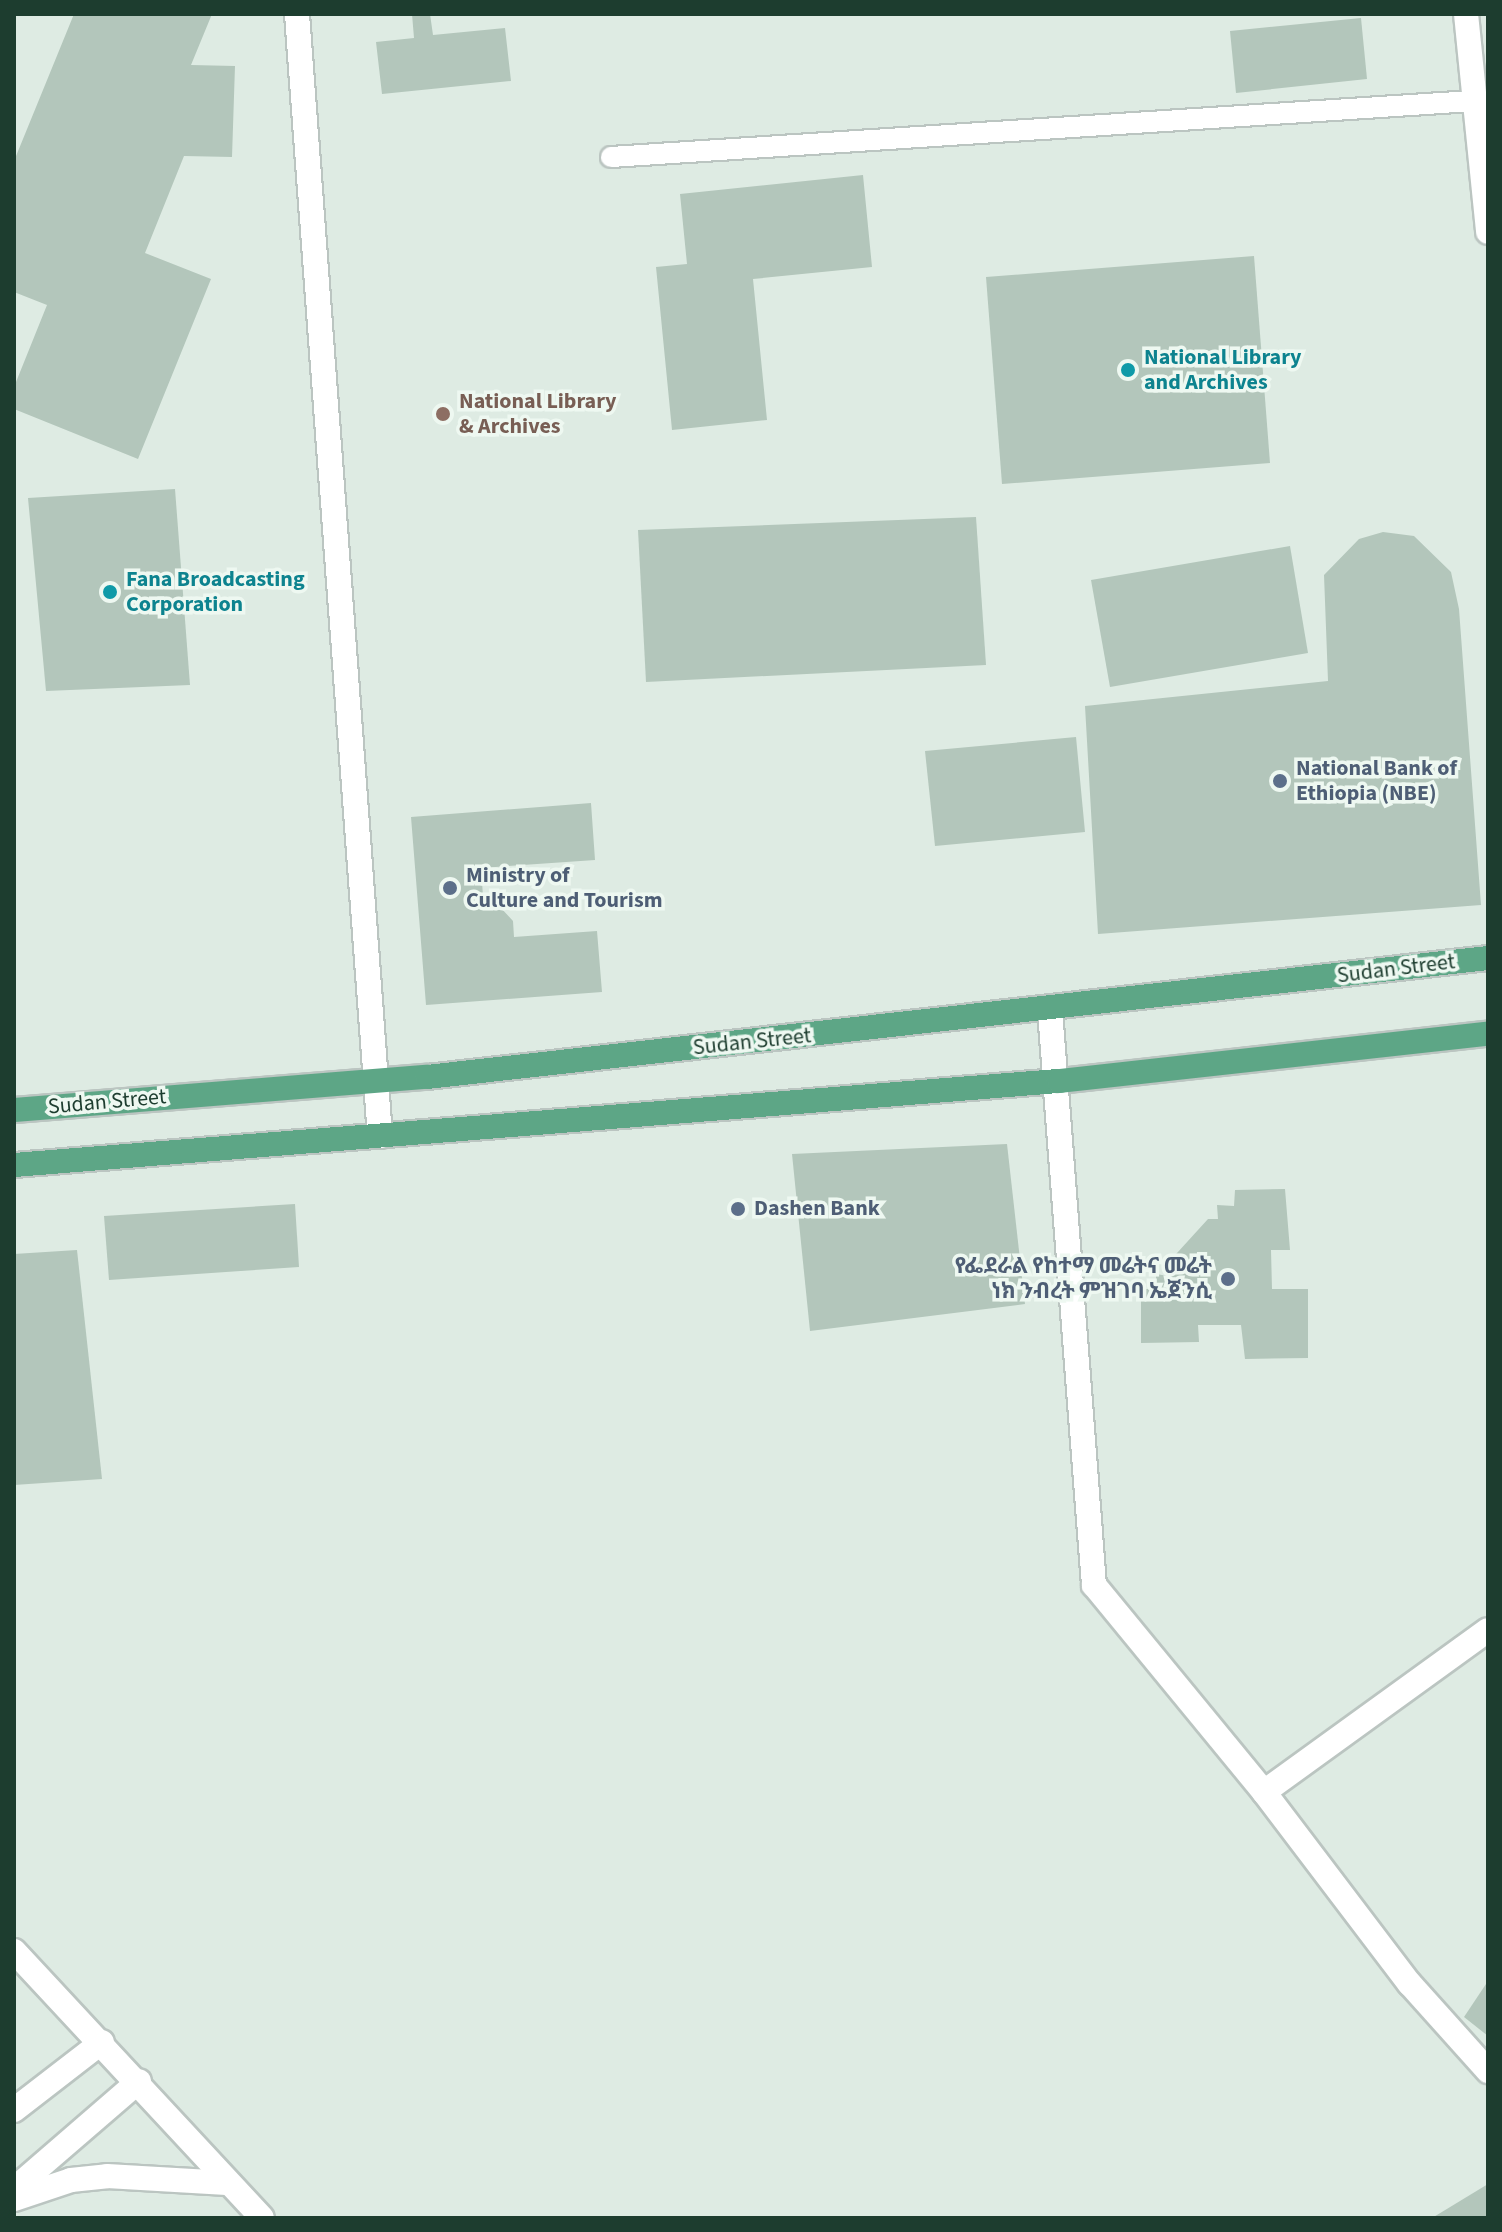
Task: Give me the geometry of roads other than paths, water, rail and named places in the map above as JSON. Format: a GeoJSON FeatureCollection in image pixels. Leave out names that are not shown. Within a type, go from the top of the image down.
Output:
{"type":"FeatureCollection","features":[{"type":"Feature","properties":{"kind":"main road","name":"Sudan Street"},"geometry":{"type":"LineString","coordinates":[[14,1110],[376,1079],[1050,1011],[1488,958]]}},
{"type":"Feature","properties":{"kind":"main road"},"geometry":{"type":"LineString","coordinates":[[14,1165],[1059,1081],[1488,1034]]}},
{"type":"Feature","properties":{"kind":"street"},"geometry":{"type":"LineString","coordinates":[[297,14],[380,1136]]}},
{"type":"Feature","properties":{"kind":"street"},"geometry":{"type":"LineString","coordinates":[[1466,14],[1488,232]]}},
{"type":"Feature","properties":{"kind":"street"},"geometry":{"type":"LineString","coordinates":[[1050,1011],[1059,1081],[1094,1585],[1264,1792],[1410,1984],[1488,2071]]}},
{"type":"Feature","properties":{"kind":"street"},"geometry":{"type":"LineString","coordinates":[[1264,1792],[1488,1630]]}},
{"type":"Feature","properties":{"kind":"street"},"geometry":{"type":"LineString","coordinates":[[14,1951],[139,2081],[227,2183],[262,2218]]}},
{"type":"Feature","properties":{"kind":"street"},"geometry":{"type":"LineString","coordinates":[[14,2110],[102,2042]]}},
{"type":"Feature","properties":{"kind":"street"},"geometry":{"type":"LineString","coordinates":[[14,2189],[139,2081]]}},
{"type":"Feature","properties":{"kind":"street"},"geometry":{"type":"LineString","coordinates":[[14,2199],[71,2180],[107,2176],[227,2183]]}},
{"type":"Feature","properties":{"kind":"lane"},"geometry":{"type":"LineString","coordinates":[[611,157],[1473,101]]}},
{"type":"Feature","properties":{"kind":"place","name":"National Library and Archives"},"geometry":{"type":"Point","coordinates":[1128,370]}},
{"type":"Feature","properties":{"kind":"place","name":"National Library & Archives"},"geometry":{"type":"Point","coordinates":[443,414]}},
{"type":"Feature","properties":{"kind":"place","name":"Fana Broadcasting Corporation"},"geometry":{"type":"Point","coordinates":[110,592]}},
{"type":"Feature","properties":{"kind":"place","name":"National Bank of Ethiopia (NBE)"},"geometry":{"type":"Point","coordinates":[1280,781]}},
{"type":"Feature","properties":{"kind":"place","name":"Ministry of Culture and Tourism"},"geometry":{"type":"Point","coordinates":[450,888]}},
{"type":"Feature","properties":{"kind":"place","name":"Dashen Bank"},"geometry":{"type":"Point","coordinates":[738,1209]}},
{"type":"Feature","properties":{"kind":"place","name":"የፌደራል የከተማ መሬትና መሬት ነክ ንብረት ምዝገባ ኤጀንሲ"},"geometry":{"type":"Point","coordinates":[1228,1279]}}]}
